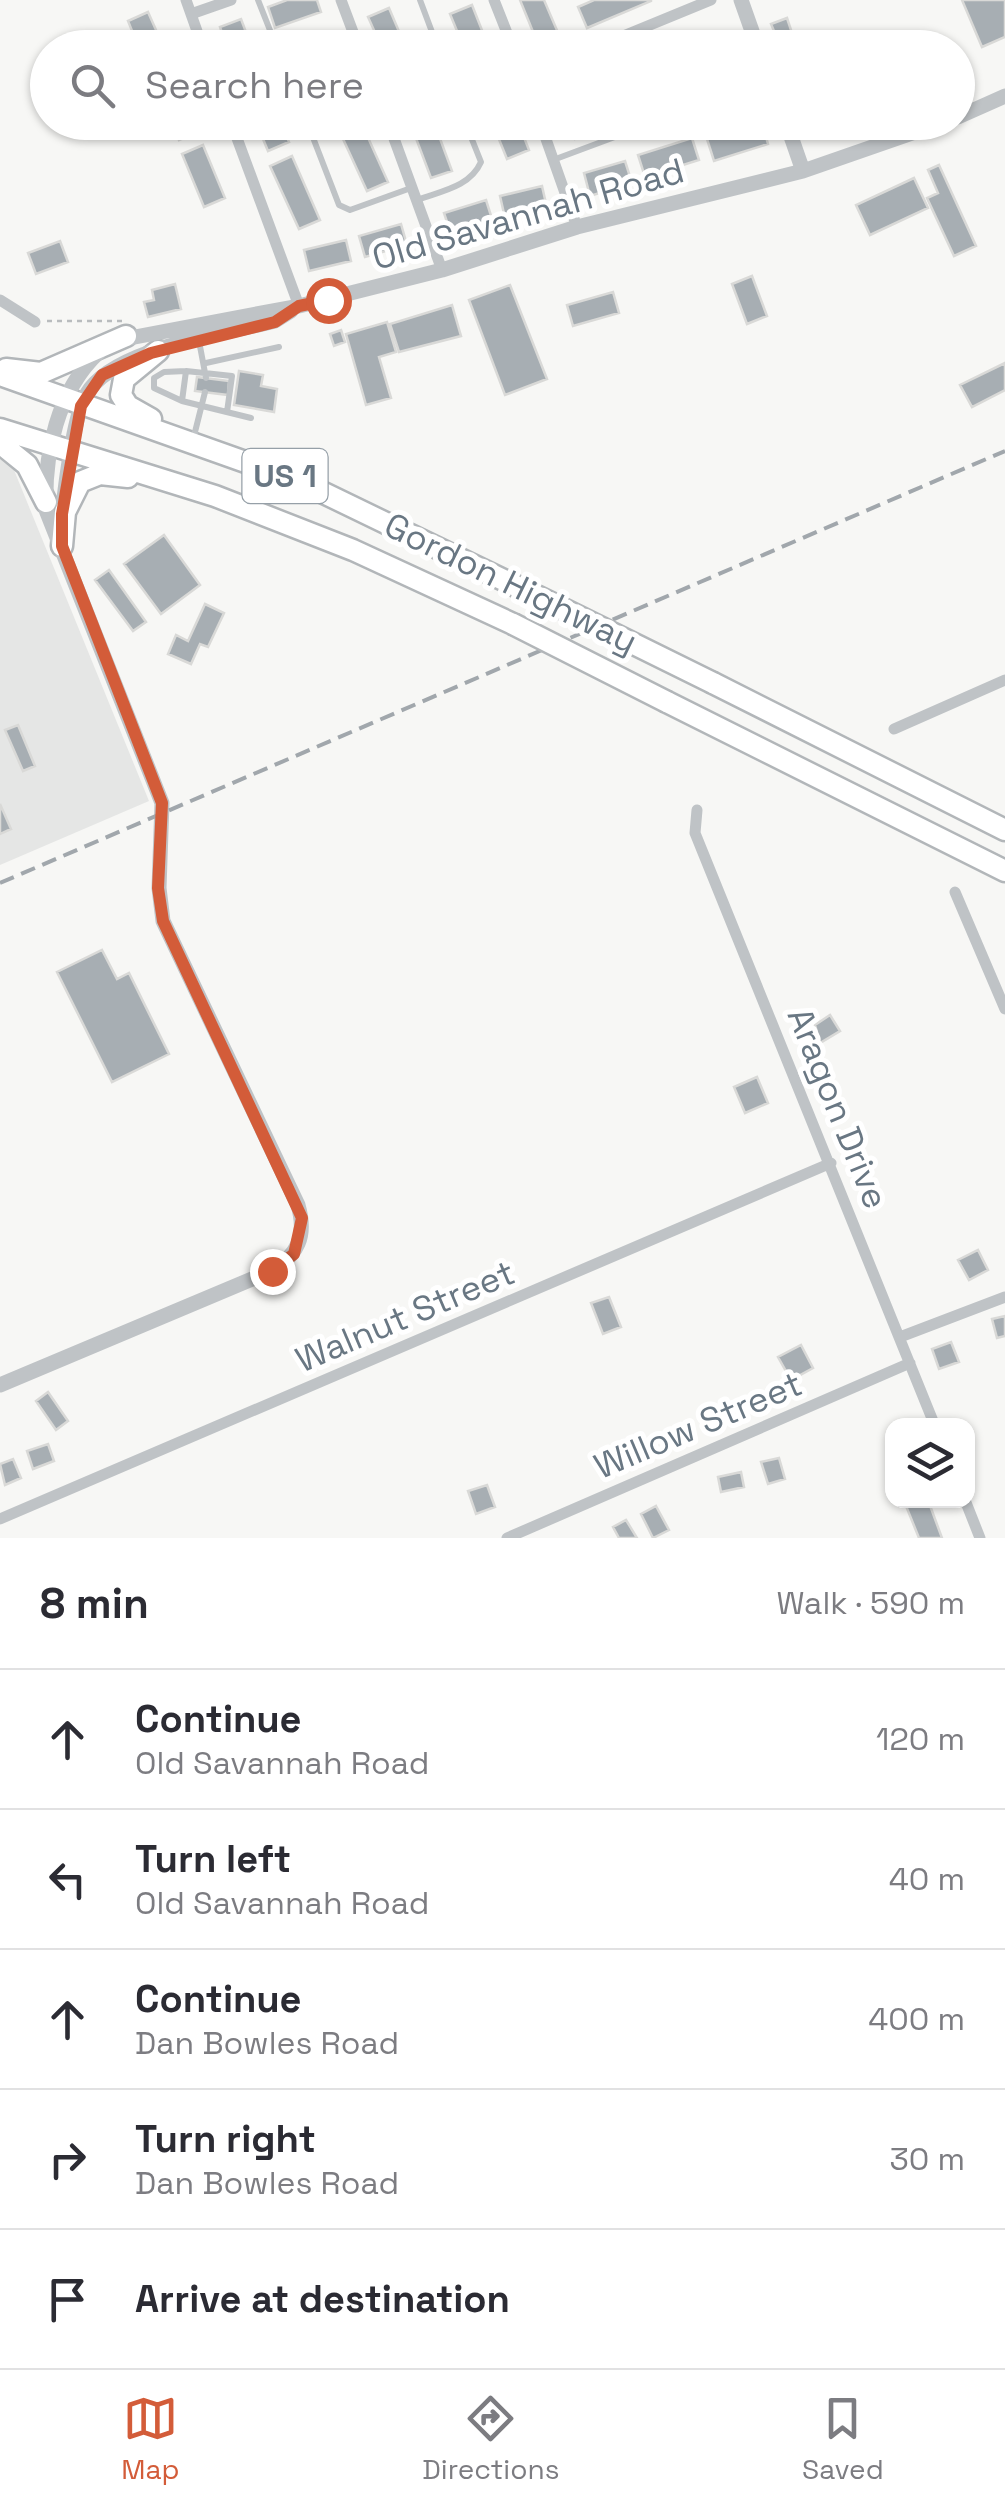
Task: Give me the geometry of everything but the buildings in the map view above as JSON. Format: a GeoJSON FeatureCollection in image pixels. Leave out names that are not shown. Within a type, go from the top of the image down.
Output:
{"type":"FeatureCollection","features":[{"type":"Feature","properties":{"kind":"highway"},"geometry":{"type":"LineString","coordinates":[[0,371],[41,373],[132,335]]}},
{"type":"Feature","properties":{"kind":"highway"},"geometry":{"type":"LineString","coordinates":[[158,351],[124,379],[121,394],[128,406],[192,442]]}},
{"type":"Feature","properties":{"kind":"highway","name":"Gordon Highway"},"geometry":{"type":"LineString","coordinates":[[0,371],[72,402],[192,442],[357,507],[1005,830]]}},
{"type":"Feature","properties":{"kind":"highway","name":"Gordon Highway"},"geometry":{"type":"LineString","coordinates":[[0,428],[192,488],[352,550],[512,624],[1005,872]]}},
{"type":"Feature","properties":{"kind":"highway"},"geometry":{"type":"LineString","coordinates":[[0,442],[27,465],[46,502]]}},
{"type":"Feature","properties":{"kind":"highway"},"geometry":{"type":"LineString","coordinates":[[62,546],[69,499],[89,476],[112,474],[192,488]]}},
{"type":"Feature","properties":{"kind":"street"},"geometry":{"type":"LineString","coordinates":[[186,0],[197,30]]}},
{"type":"Feature","properties":{"kind":"street"},"geometry":{"type":"LineString","coordinates":[[191,14],[231,0]]}},
{"type":"Feature","properties":{"kind":"street"},"geometry":{"type":"LineString","coordinates":[[341,0],[352,30]]}},
{"type":"Feature","properties":{"kind":"street"},"geometry":{"type":"LineString","coordinates":[[494,0],[506,30]]}},
{"type":"Feature","properties":{"kind":"street"},"geometry":{"type":"LineString","coordinates":[[638,30],[711,0]]}},
{"type":"Feature","properties":{"kind":"street"},"geometry":{"type":"LineString","coordinates":[[741,0],[752,30]]}},
{"type":"Feature","properties":{"kind":"street"},"geometry":{"type":"LineString","coordinates":[[975,109],[1005,96]]}},
{"type":"Feature","properties":{"kind":"street"},"geometry":{"type":"LineString","coordinates":[[238,140],[299,306]]}},
{"type":"Feature","properties":{"kind":"street"},"geometry":{"type":"LineString","coordinates":[[395,140],[442,270]]}},
{"type":"Feature","properties":{"kind":"street"},"geometry":{"type":"LineString","coordinates":[[546,140],[577,227]]}},
{"type":"Feature","properties":{"kind":"street"},"geometry":{"type":"LineString","coordinates":[[793,140],[804,171]]}},
{"type":"Feature","properties":{"kind":"street","name":"Old Savannah Road"},"geometry":{"type":"LineString","coordinates":[[46,502],[54,444],[89,361],[132,335],[299,306],[442,270],[577,227],[804,171],[893,140]]}},
{"type":"Feature","properties":{"kind":"street"},"geometry":{"type":"LineString","coordinates":[[0,300],[35,322]]}},
{"type":"Feature","properties":{"kind":"street","name":"Old Savannah Road"},"geometry":{"type":"LineString","coordinates":[[72,402],[102,375],[158,351],[275,322],[299,306]]}},
{"type":"Feature","properties":{"kind":"street","name":"Old Savannah Road"},"geometry":{"type":"LineString","coordinates":[[62,546],[64,501],[74,450],[72,402]]}},
{"type":"Feature","properties":{"kind":"street"},"geometry":{"type":"LineString","coordinates":[[0,1385],[272,1271],[294,1254],[303,1227],[298,1205],[163,921],[158,888],[162,803],[46,502]]}},
{"type":"Feature","properties":{"kind":"street"},"geometry":{"type":"LineString","coordinates":[[894,729],[1005,680]]}},
{"type":"Feature","properties":{"kind":"street","name":"Aragon Drive"},"geometry":{"type":"LineString","coordinates":[[697,810],[695,833],[932,1418]]}},
{"type":"Feature","properties":{"kind":"street"},"geometry":{"type":"LineString","coordinates":[[955,892],[1005,1009]]}},
{"type":"Feature","properties":{"kind":"street","name":"Walnut Street"},"geometry":{"type":"LineString","coordinates":[[0,1519],[831,1163]]}},
{"type":"Feature","properties":{"kind":"street"},"geometry":{"type":"LineString","coordinates":[[900,1337],[1005,1298]]}},
{"type":"Feature","properties":{"kind":"street","name":"Willow Street"},"geometry":{"type":"LineString","coordinates":[[507,1538],[910,1363]]}},
{"type":"Feature","properties":{"kind":"street"},"geometry":{"type":"LineString","coordinates":[[968,1508],[980,1538]]}},
{"type":"Feature","properties":{"kind":"lane"},"geometry":{"type":"LineString","coordinates":[[258,0],[270,30]]}},
{"type":"Feature","properties":{"kind":"lane"},"geometry":{"type":"LineString","coordinates":[[420,0],[431,30]]}},
{"type":"Feature","properties":{"kind":"lane"},"geometry":{"type":"LineString","coordinates":[[314,140],[339,205],[350,210],[471,180],[481,162],[473,140]]}},
{"type":"Feature","properties":{"kind":"lane"},"geometry":{"type":"LineString","coordinates":[[553,160],[607,140]]}},
{"type":"Feature","properties":{"kind":"lane"},"geometry":{"type":"LineString","coordinates":[[198,340],[206,371]]}},
{"type":"Feature","properties":{"kind":"lane"},"geometry":{"type":"LineString","coordinates":[[206,371],[279,347]]}},
{"type":"Feature","properties":{"kind":"lane"},"geometry":{"type":"LineString","coordinates":[[182,401],[186,371]]}},
{"type":"Feature","properties":{"kind":"lane"},"geometry":{"type":"LineString","coordinates":[[228,412],[232,376],[186,371],[164,372],[154,378],[161,395],[251,418]]}},
{"type":"Feature","properties":{"kind":"lane"},"geometry":{"type":"LineString","coordinates":[[192,442],[205,392]]}},
{"type":"Feature","properties":{"kind":"path"},"geometry":{"type":"LineString","coordinates":[[35,322],[119,318],[132,335]]}},
{"type":"Feature","properties":{"kind":"shaded area"},"geometry":{"type":"Polygon","coordinates":[[[0,456],[14,470],[149,801],[0,865],[0,456]]]}},
{"type":"Feature","properties":{"kind":"railway"},"geometry":{"type":"LineString","coordinates":[[0,883],[1005,451]]}},
{"type":"Feature","properties":{"kind":"route"},"geometry":{"type":"LineString","coordinates":[[272,1271],[294,1254],[301,1238],[302,1218],[163,921],[158,888],[162,803],[62,546],[62,514],[81,406],[102,375],[151,353],[275,322],[299,306],[328,300]]}}]}
